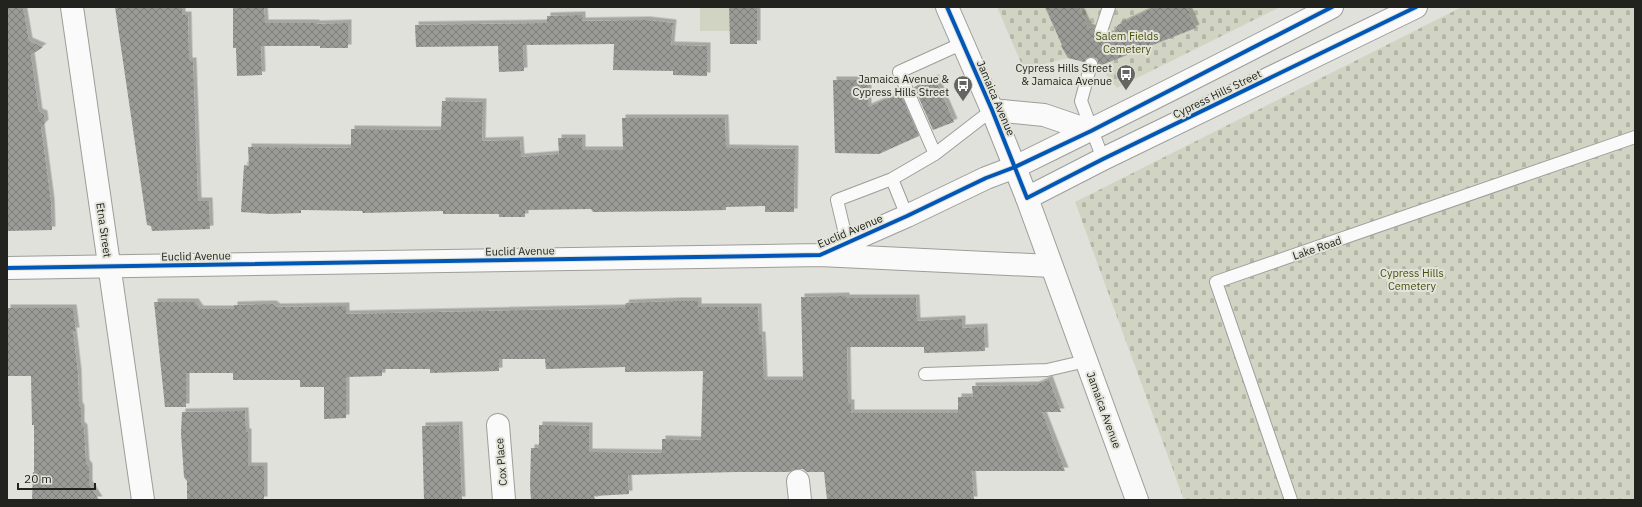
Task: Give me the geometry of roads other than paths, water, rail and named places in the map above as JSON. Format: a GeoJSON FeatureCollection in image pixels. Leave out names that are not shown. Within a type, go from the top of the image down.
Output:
{"type":"FeatureCollection","features":[{"type":"Feature","properties":{"kind":"street","name":"Etna Street"},"geometry":{"type":"LineString","coordinates":[[72,7],[142,500]]}},
{"type":"Feature","properties":{"kind":"street","name":"Jamaica Avenue"},"geometry":{"type":"LineString","coordinates":[[947,7],[992,110],[1027,198],[1137,500]]}},
{"type":"Feature","properties":{"kind":"street"},"geometry":{"type":"LineString","coordinates":[[1015,167],[1091,131],[1332,7]]}},
{"type":"Feature","properties":{"kind":"street","name":"Cypress Hills Street"},"geometry":{"type":"LineString","coordinates":[[1027,198],[1103,159],[1416,7]]}},
{"type":"Feature","properties":{"kind":"street"},"geometry":{"type":"LineString","coordinates":[[992,110],[1044,115],[1091,131]]}},
{"type":"Feature","properties":{"kind":"street","name":"Euclid Avenue"},"geometry":{"type":"LineString","coordinates":[[820,254],[907,216],[986,178],[1015,167]]}},
{"type":"Feature","properties":{"kind":"street","name":"Euclid Avenue"},"geometry":{"type":"LineString","coordinates":[[7,268],[820,254],[1051,266]]}},
{"type":"Feature","properties":{"kind":"street","name":"Cox Place"},"geometry":{"type":"LineString","coordinates":[[498,425],[504,500]]}},
{"type":"Feature","properties":{"kind":"lane"},"geometry":{"type":"LineString","coordinates":[[1101,31],[1109,7]]}},
{"type":"Feature","properties":{"kind":"lane"},"geometry":{"type":"LineString","coordinates":[[935,154],[898,72],[963,43]]}},
{"type":"Feature","properties":{"kind":"lane"},"geometry":{"type":"LineString","coordinates":[[1091,64],[1081,101],[1091,131],[1103,159]]}},
{"type":"Feature","properties":{"kind":"lane"},"geometry":{"type":"LineString","coordinates":[[847,242],[837,200],[892,179],[935,154],[992,110]]}},
{"type":"Feature","properties":{"kind":"lane","name":"Lake Road"},"geometry":{"type":"LineString","coordinates":[[1292,500],[1216,282],[1635,137]]}},
{"type":"Feature","properties":{"kind":"lane"},"geometry":{"type":"LineString","coordinates":[[892,179],[907,216]]}},
{"type":"Feature","properties":{"kind":"lane"},"geometry":{"type":"LineString","coordinates":[[926,374],[1047,370],[1086,361]]}},
{"type":"Feature","properties":{"kind":"place","name":"Cypress Hills Street & Jamaica Avenue"},"geometry":{"type":"Point","coordinates":[1126,91]}},
{"type":"Feature","properties":{"kind":"place","name":"Jamaica Avenue & Cypress Hills Street"},"geometry":{"type":"Point","coordinates":[963,102]}},
{"type":"Feature","properties":{"kind":"park label","name":"Salem Fields Cemetery"},"geometry":{"type":"Point","coordinates":[1127,42]}},
{"type":"Feature","properties":{"kind":"park label","name":"Cypress Hills Cemetery"},"geometry":{"type":"Point","coordinates":[1412,279]}}]}
